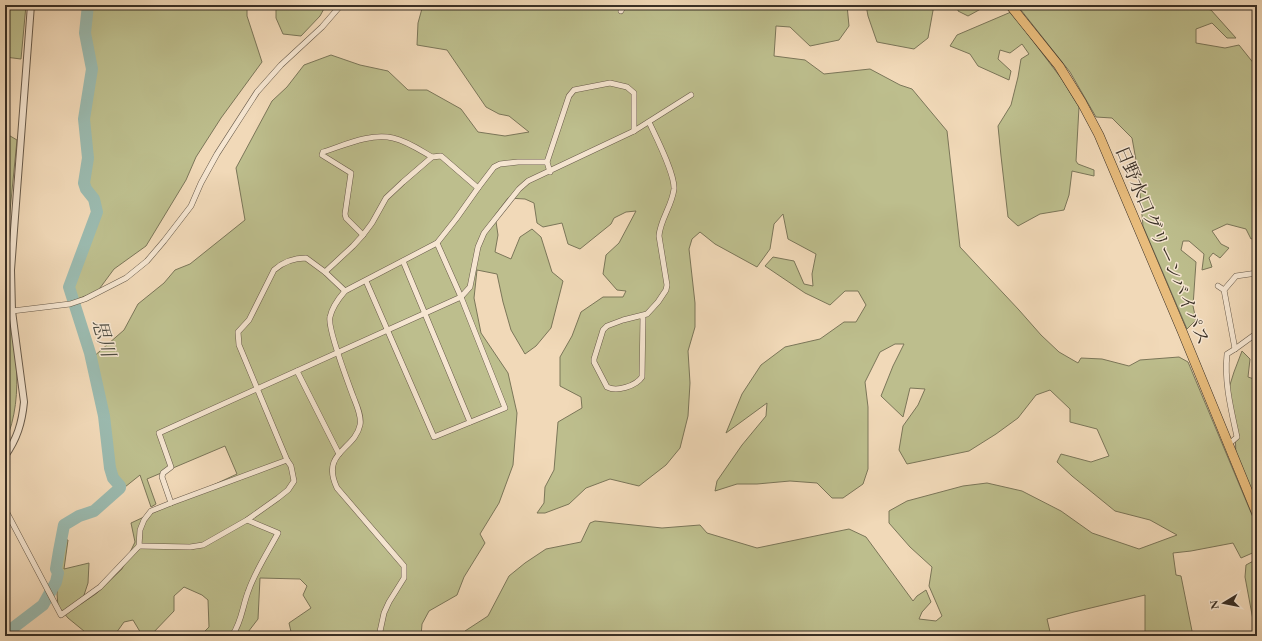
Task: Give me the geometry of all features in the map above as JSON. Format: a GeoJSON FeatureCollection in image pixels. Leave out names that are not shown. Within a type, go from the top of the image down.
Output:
{"type":"FeatureCollection","features":[{"type":"Feature","properties":{"kind":"highway","name":"日野水口グリーンバイパス"},"geometry":{"type":"LineString","coordinates":[[1010,5],[1059,66],[1099,135],[1193,357],[1257,514]]}},
{"type":"Feature","properties":{"kind":"street"},"geometry":{"type":"LineString","coordinates":[[5,456],[17,436],[23,415],[24,402],[12,311],[11,270],[31,5]]}},
{"type":"Feature","properties":{"kind":"street"},"geometry":{"type":"LineString","coordinates":[[12,311],[70,304],[92,297],[126,278],[147,261],[191,206],[201,183],[217,154],[257,92],[281,65],[322,27],[341,5]]}},
{"type":"Feature","properties":{"kind":"street"},"geometry":{"type":"LineString","coordinates":[[621,11],[624,5]]}},
{"type":"Feature","properties":{"kind":"street"},"geometry":{"type":"LineString","coordinates":[[550,172],[547,162],[569,96],[574,90],[610,83],[627,87],[633,91],[634,131]]}},
{"type":"Feature","properties":{"kind":"street"},"geometry":{"type":"LineString","coordinates":[[171,503],[162,477],[163,473],[172,467],[159,433],[461,297],[470,287],[478,246],[484,233],[519,189],[528,181],[550,172],[634,131],[691,95]]}},
{"type":"Feature","properties":{"kind":"street"},"geometry":{"type":"LineString","coordinates":[[643,316],[642,378],[639,381],[622,388],[610,389],[607,387],[594,362],[603,330],[608,326],[623,320],[647,314],[658,302],[666,290],[667,285],[659,230],[669,206],[674,188],[673,178],[649,122]]}},
{"type":"Feature","properties":{"kind":"street"},"geometry":{"type":"LineString","coordinates":[[363,234],[346,218],[345,214],[351,173],[322,155],[323,152],[357,140],[383,136],[400,140],[432,157]]}},
{"type":"Feature","properties":{"kind":"street"},"geometry":{"type":"LineString","coordinates":[[325,272],[353,246],[363,234],[372,223],[386,198],[402,182],[432,157],[441,156],[478,188]]}},
{"type":"Feature","properties":{"kind":"street"},"geometry":{"type":"LineString","coordinates":[[379,636],[384,613],[405,576],[404,566],[337,488],[332,474],[333,465],[339,454],[357,434],[361,424],[358,408],[338,353],[330,324],[330,317],[338,300],[345,291],[437,243],[494,167],[500,164],[518,162],[547,162]]}},
{"type":"Feature","properties":{"kind":"street"},"geometry":{"type":"LineString","coordinates":[[366,281],[434,437],[505,408],[461,297],[437,243]]}},
{"type":"Feature","properties":{"kind":"street"},"geometry":{"type":"LineString","coordinates":[[139,546],[190,547],[202,545],[247,520],[278,498],[291,486],[294,481],[291,466],[287,460],[239,345],[238,332],[249,320],[274,270],[280,265],[291,260],[306,258],[325,272],[345,291]]}},
{"type":"Feature","properties":{"kind":"street"},"geometry":{"type":"LineString","coordinates":[[403,261],[470,422]]}},
{"type":"Feature","properties":{"kind":"street"},"geometry":{"type":"LineString","coordinates":[[1224,290],[1236,276],[1257,273]]}},
{"type":"Feature","properties":{"kind":"street"},"geometry":{"type":"LineString","coordinates":[[1218,286],[1224,290],[1235,349]]}},
{"type":"Feature","properties":{"kind":"street"},"geometry":{"type":"LineString","coordinates":[[1228,445],[1238,437],[1228,400],[1225,368],[1227,354],[1257,333]]}},
{"type":"Feature","properties":{"kind":"street"},"geometry":{"type":"LineString","coordinates":[[297,371],[339,454]]}},
{"type":"Feature","properties":{"kind":"street"},"geometry":{"type":"LineString","coordinates":[[5,509],[61,615],[100,587],[139,546],[140,530],[144,520],[151,511],[287,460]]}},
{"type":"Feature","properties":{"kind":"street"},"geometry":{"type":"LineString","coordinates":[[232,636],[240,624],[254,577],[278,533],[247,520]]}},
{"type":"Feature","properties":{"kind":"green space"},"geometry":{"type":"Polygon","coordinates":[[[5,5],[26,5],[21,59],[5,57],[5,5]]]}},
{"type":"Feature","properties":{"kind":"green space"},"geometry":{"type":"Polygon","coordinates":[[[91,5],[247,5],[247,16],[262,62],[221,118],[196,157],[186,180],[146,246],[114,269],[97,292],[74,300],[70,290],[97,217],[98,199],[87,186],[90,148],[88,119],[93,70],[88,42],[88,18],[91,5]]]}},
{"type":"Feature","properties":{"kind":"green space"},"geometry":{"type":"Polygon","coordinates":[[[276,5],[326,5],[320,16],[301,36],[283,34],[276,18],[276,5]]]}},
{"type":"Feature","properties":{"kind":"green space"},"geometry":{"type":"Polygon","coordinates":[[[423,5],[847,5],[849,26],[839,40],[810,46],[790,27],[776,26],[774,56],[805,60],[824,74],[870,69],[900,85],[912,89],[947,131],[960,247],[1041,335],[1059,352],[1078,363],[1081,358],[1102,359],[1129,366],[1140,360],[1179,357],[1188,362],[1257,527],[1257,551],[1241,558],[1233,543],[1173,553],[1176,575],[1181,576],[1193,636],[1145,636],[1145,595],[1047,619],[1051,636],[465,636],[465,631],[488,616],[509,576],[546,549],[581,542],[590,523],[595,521],[662,528],[700,525],[707,533],[757,548],[849,529],[866,537],[913,601],[917,596],[926,590],[931,602],[922,612],[919,619],[936,621],[942,616],[929,586],[932,567],[910,547],[889,523],[889,511],[907,501],[963,486],[987,483],[1022,491],[1061,511],[1092,533],[1139,549],[1177,535],[1150,520],[1115,511],[1057,462],[1061,454],[1091,462],[1109,456],[1097,429],[1070,422],[1070,409],[1050,390],[1036,395],[1018,418],[969,451],[907,464],[899,450],[903,426],[918,405],[925,389],[910,388],[903,417],[881,396],[904,344],[895,344],[880,352],[865,382],[868,407],[868,469],[863,484],[843,498],[832,498],[817,483],[790,481],[737,484],[715,491],[717,481],[742,445],[766,416],[767,403],[726,433],[742,394],[761,365],[785,347],[820,339],[844,322],[856,322],[866,305],[858,291],[845,291],[830,305],[805,293],[765,266],[773,257],[794,261],[804,284],[813,286],[812,274],[816,254],[788,239],[783,214],[774,224],[770,249],[757,267],[715,244],[700,232],[692,239],[689,249],[695,303],[695,327],[688,351],[690,383],[688,416],[680,448],[666,465],[639,486],[610,479],[586,488],[569,504],[545,513],[537,513],[544,503],[545,487],[554,470],[558,422],[582,408],[581,397],[560,386],[560,357],[572,336],[581,312],[603,297],[623,297],[626,291],[617,290],[603,274],[606,255],[619,243],[636,211],[626,212],[614,218],[611,224],[580,249],[568,244],[562,223],[543,227],[537,223],[534,203],[525,199],[508,198],[495,215],[498,235],[495,252],[511,259],[520,237],[532,229],[541,237],[552,272],[563,281],[551,328],[536,346],[525,354],[511,330],[497,274],[477,270],[474,298],[481,333],[508,373],[517,413],[513,465],[499,503],[480,534],[485,543],[464,577],[457,595],[429,611],[422,624],[421,636],[292,636],[289,623],[311,608],[303,595],[307,586],[300,579],[260,578],[258,619],[245,636],[200,636],[209,627],[208,600],[202,595],[184,587],[174,596],[174,611],[151,635],[142,635],[133,620],[124,622],[114,636],[90,636],[68,618],[58,606],[57,594],[62,539],[68,540],[64,569],[89,563],[88,583],[81,604],[97,593],[122,569],[135,542],[131,523],[237,474],[225,446],[147,479],[156,504],[151,507],[140,475],[125,487],[113,469],[105,411],[92,358],[124,330],[138,304],[164,283],[175,270],[190,264],[245,220],[236,168],[272,101],[287,87],[304,65],[331,55],[360,65],[388,71],[408,90],[427,90],[461,109],[478,132],[505,136],[529,132],[509,116],[499,114],[486,107],[447,50],[417,45],[418,23],[423,5]]]}},
{"type":"Feature","properties":{"kind":"green space"},"geometry":{"type":"Polygon","coordinates":[[[866,5],[934,5],[928,38],[914,49],[877,42],[868,16],[866,5]]]}},
{"type":"Feature","properties":{"kind":"green space"},"geometry":{"type":"Polygon","coordinates":[[[958,5],[988,5],[968,16],[958,11],[958,5]]]}},
{"type":"Feature","properties":{"kind":"green space"},"geometry":{"type":"Polygon","coordinates":[[[1017,5],[1192,5],[1211,10],[1236,38],[1227,38],[1212,23],[1196,29],[1196,43],[1225,48],[1239,45],[1255,65],[1257,65],[1257,237],[1251,239],[1246,229],[1227,224],[1212,231],[1221,244],[1229,248],[1220,258],[1213,253],[1209,258],[1212,267],[1202,270],[1204,254],[1189,241],[1183,241],[1181,250],[1196,262],[1193,306],[1196,320],[1187,329],[1143,226],[1138,171],[1132,138],[1112,118],[1096,117],[1070,72],[1017,5]]]}},
{"type":"Feature","properties":{"kind":"green space"},"geometry":{"type":"Polygon","coordinates":[[[1011,12],[1061,78],[1079,107],[1076,161],[1078,164],[1094,170],[1094,176],[1072,171],[1069,195],[1064,210],[1040,214],[1018,226],[1008,217],[998,126],[1011,105],[1021,59],[1029,54],[1022,44],[1010,53],[1000,50],[998,59],[1011,71],[1009,80],[978,66],[970,54],[950,46],[957,35],[1011,12]]]}},
{"type":"Feature","properties":{"kind":"green space"},"geometry":{"type":"Polygon","coordinates":[[[5,133],[17,140],[9,221],[5,219],[5,133]]]}},
{"type":"Feature","properties":{"kind":"green space"},"geometry":{"type":"Polygon","coordinates":[[[5,285],[14,345],[17,385],[12,424],[5,443],[5,285]]]}},
{"type":"Feature","properties":{"kind":"green space"},"geometry":{"type":"Polygon","coordinates":[[[1242,351],[1250,359],[1248,377],[1257,380],[1257,504],[1236,459],[1235,426],[1228,391],[1242,351]]]}},
{"type":"Feature","properties":{"kind":"green space"},"geometry":{"type":"Polygon","coordinates":[[[1257,559],[1256,636],[1245,577],[1246,565],[1257,559]]]}},
{"type":"Feature","properties":{"kind":"waterway","name":"思川"},"geometry":{"type":"LineString","coordinates":[[5,634],[43,605],[56,582],[58,573],[56,569],[64,525],[79,516],[94,511],[120,488],[113,478],[110,468],[104,416],[90,353],[69,287],[97,212],[94,199],[86,189],[84,183],[88,158],[84,119],[92,69],[85,33],[88,5]]}}]}
